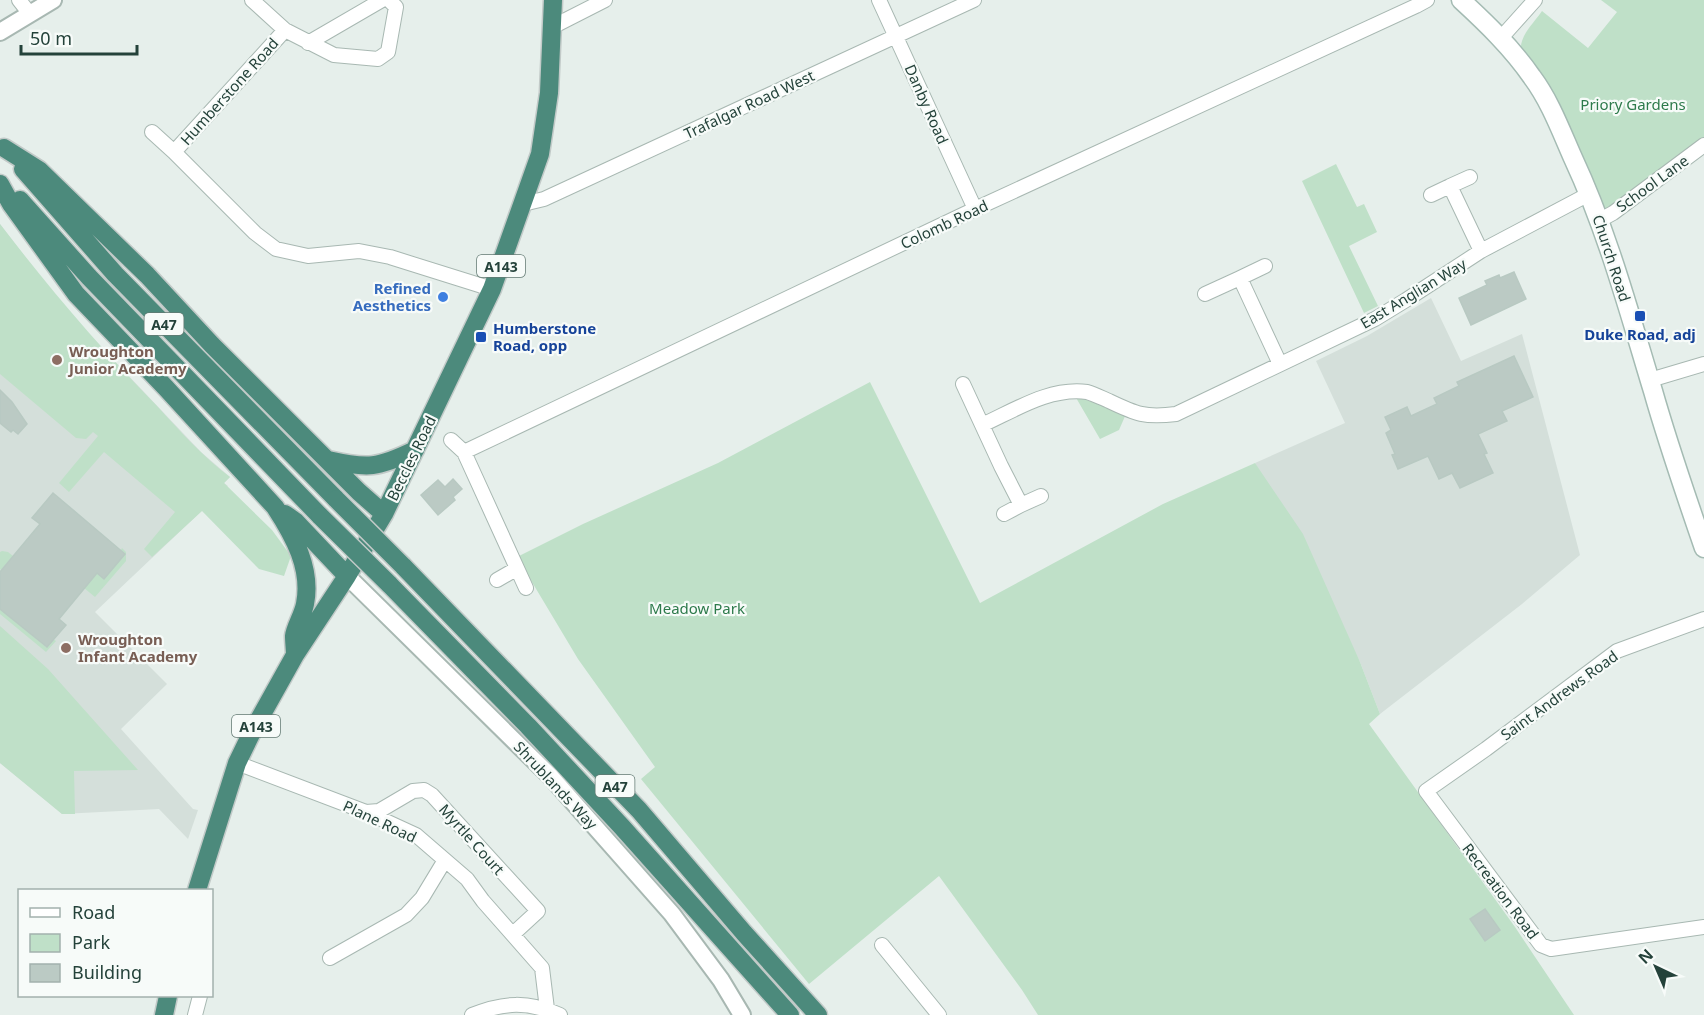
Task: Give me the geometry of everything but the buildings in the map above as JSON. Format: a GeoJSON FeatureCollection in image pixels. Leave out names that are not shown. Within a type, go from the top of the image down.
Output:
{"type":"FeatureCollection","features":[{"type":"Feature","properties":{"kind":"highway","name":"Beccles Road"},"geometry":{"type":"LineString","coordinates":[[198,889],[237,763],[252,732],[295,655],[347,576],[384,514],[492,290],[540,154],[549,93],[553,0]]}},
{"type":"Feature","properties":{"kind":"highway","name":"A47"},"geometry":{"type":"LineString","coordinates":[[2,145],[39,170],[147,275],[212,345],[359,492],[384,514]]}},
{"type":"Feature","properties":{"kind":"highway","name":"A47"},"geometry":{"type":"LineString","coordinates":[[2,145],[115,274],[403,566],[639,810],[744,933],[818,1015]]}},
{"type":"Feature","properties":{"kind":"highway","name":"A47"},"geometry":{"type":"LineString","coordinates":[[0,177],[89,277],[320,516],[528,726],[622,827],[790,1015]]}},
{"type":"Feature","properties":{"kind":"highway","name":"A47"},"geometry":{"type":"LineString","coordinates":[[0,184],[10,204],[76,294],[275,507],[288,527],[302,558],[308,587],[301,619],[294,634],[295,655]]}},
{"type":"Feature","properties":{"kind":"highway"},"geometry":{"type":"LineString","coordinates":[[328,460],[354,466],[373,466],[389,462],[415,450]]}},
{"type":"Feature","properties":{"kind":"highway","name":"A47"},"geometry":{"type":"LineString","coordinates":[[275,507],[295,521],[347,576]]}},
{"type":"Feature","properties":{"kind":"highway"},"geometry":{"type":"LineString","coordinates":[[164,1015],[168,997]]}},
{"type":"Feature","properties":{"kind":"main road","name":"Church Road"},"geometry":{"type":"LineString","coordinates":[[1461,0],[1523,64],[1539,88],[1589,194],[1616,266],[1666,437],[1704,548]]}},
{"type":"Feature","properties":{"kind":"street"},"geometry":{"type":"LineString","coordinates":[[19,0],[30,14]]}},
{"type":"Feature","properties":{"kind":"street"},"geometry":{"type":"LineString","coordinates":[[0,32],[52,0]]}},
{"type":"Feature","properties":{"kind":"street","name":"Humberstone Road"},"geometry":{"type":"LineString","coordinates":[[252,0],[285,30],[334,55],[378,58],[388,52],[396,7],[389,0]]}},
{"type":"Feature","properties":{"kind":"street"},"geometry":{"type":"LineString","coordinates":[[308,43],[382,0]]}},
{"type":"Feature","properties":{"kind":"street"},"geometry":{"type":"LineString","coordinates":[[552,27],[605,0]]}},
{"type":"Feature","properties":{"kind":"street","name":"Danby Road"},"geometry":{"type":"LineString","coordinates":[[879,0],[975,209]]}},
{"type":"Feature","properties":{"kind":"street","name":"Trafalgar Road West"},"geometry":{"type":"LineString","coordinates":[[523,204],[544,199],[974,0]]}},
{"type":"Feature","properties":{"kind":"street","name":"Colomb Road"},"geometry":{"type":"LineString","coordinates":[[464,452],[975,209],[1427,0]]}},
{"type":"Feature","properties":{"kind":"street"},"geometry":{"type":"LineString","coordinates":[[1500,39],[1535,0]]}},
{"type":"Feature","properties":{"kind":"street","name":"Humberstone Road"},"geometry":{"type":"LineString","coordinates":[[174,152],[285,30]]}},
{"type":"Feature","properties":{"kind":"street","name":"Humberstone Road"},"geometry":{"type":"LineString","coordinates":[[153,132],[255,233],[276,249],[308,256],[359,251],[390,257],[492,290]]}},
{"type":"Feature","properties":{"kind":"street","name":"School Lane"},"geometry":{"type":"LineString","coordinates":[[1600,220],[1613,213],[1704,146]]}},
{"type":"Feature","properties":{"kind":"street"},"geometry":{"type":"LineString","coordinates":[[1431,195],[1470,177]]}},
{"type":"Feature","properties":{"kind":"street","name":"East Anglian Way"},"geometry":{"type":"LineString","coordinates":[[1450,186],[1481,251]]}},
{"type":"Feature","properties":{"kind":"street","name":"East Anglian Way"},"geometry":{"type":"LineString","coordinates":[[982,425],[1051,394],[1069,391],[1090,393],[1137,414],[1156,416],[1176,414],[1380,316],[1481,251],[1589,194]]}},
{"type":"Feature","properties":{"kind":"street"},"geometry":{"type":"LineString","coordinates":[[1205,294],[1265,266]]}},
{"type":"Feature","properties":{"kind":"street"},"geometry":{"type":"LineString","coordinates":[[1240,278],[1280,364]]}},
{"type":"Feature","properties":{"kind":"street"},"geometry":{"type":"LineString","coordinates":[[1650,380],[1704,364]]}},
{"type":"Feature","properties":{"kind":"street"},"geometry":{"type":"LineString","coordinates":[[963,384],[1021,506]]}},
{"type":"Feature","properties":{"kind":"street"},"geometry":{"type":"LineString","coordinates":[[451,440],[464,452],[526,588]]}},
{"type":"Feature","properties":{"kind":"street"},"geometry":{"type":"LineString","coordinates":[[1004,514],[1041,496]]}},
{"type":"Feature","properties":{"kind":"street"},"geometry":{"type":"LineString","coordinates":[[497,580],[516,569]]}},
{"type":"Feature","properties":{"kind":"street","name":"Shrublands Way"},"geometry":{"type":"LineString","coordinates":[[347,576],[552,777],[672,914],[722,980],[742,1015]]}},
{"type":"Feature","properties":{"kind":"street","name":"Saint Andrews Road"},"geometry":{"type":"LineString","coordinates":[[1425,791],[1617,651],[1704,619]]}},
{"type":"Feature","properties":{"kind":"street","name":"Plane Road"},"geometry":{"type":"LineString","coordinates":[[237,763],[366,812],[416,835],[467,879],[483,901],[542,968],[554,1012]]}},
{"type":"Feature","properties":{"kind":"street","name":"Myrtle Court"},"geometry":{"type":"LineString","coordinates":[[366,812],[380,811],[413,791],[424,790],[432,795],[538,911],[513,934]]}},
{"type":"Feature","properties":{"kind":"street","name":"Recreation Road"},"geometry":{"type":"LineString","coordinates":[[1425,791],[1541,945],[1551,949],[1704,927]]}},
{"type":"Feature","properties":{"kind":"street"},"geometry":{"type":"LineString","coordinates":[[330,958],[406,915],[422,898],[445,860]]}},
{"type":"Feature","properties":{"kind":"street"},"geometry":{"type":"LineString","coordinates":[[882,945],[939,1015]]}},
{"type":"Feature","properties":{"kind":"street"},"geometry":{"type":"LineString","coordinates":[[195,1015],[200,997]]}},
{"type":"Feature","properties":{"kind":"street"},"geometry":{"type":"LineString","coordinates":[[472,1015],[490,1008],[511,1005],[527,1005],[554,1012]]}},
{"type":"Feature","properties":{"kind":"shaded area","name":"Wroughton Infant Academy"},"geometry":{"type":"Polygon","coordinates":[[[0,224],[88,333],[201,452],[230,477],[224,483],[228,486],[95,612],[167,684],[121,729],[193,809],[198,810],[188,839],[159,809],[62,814],[0,763],[0,224]]]}},
{"type":"Feature","properties":{"kind":"shaded area"},"geometry":{"type":"Polygon","coordinates":[[[1431,298],[1461,361],[1522,334],[1580,555],[1522,604],[1380,714],[1360,662],[1255,463],[1345,423],[1316,361],[1367,336],[1431,298]]]}},
{"type":"Feature","properties":{"kind":"green space","name":"Priory Gardens"},"geometry":{"type":"Polygon","coordinates":[[[1601,0],[1704,0],[1704,148],[1606,213],[1548,87],[1521,51],[1522,40],[1542,11],[1588,48],[1617,12],[1601,0]]]}},
{"type":"Feature","properties":{"kind":"green space"},"geometry":{"type":"Polygon","coordinates":[[[1336,164],[1357,207],[1364,204],[1377,232],[1349,246],[1378,306],[1364,313],[1302,181],[1336,164]]]}},
{"type":"Feature","properties":{"kind":"green space"},"geometry":{"type":"Polygon","coordinates":[[[0,224],[56,295],[116,363],[210,461],[230,477],[224,483],[272,530],[291,556],[284,576],[259,569],[202,511],[152,557],[144,549],[175,512],[104,452],[69,492],[59,483],[98,436],[93,432],[86,439],[76,438],[0,374],[0,224]]]}},
{"type":"Feature","properties":{"kind":"green space","name":"Meadow Park"},"geometry":{"type":"Polygon","coordinates":[[[870,382],[980,603],[1163,504],[1255,463],[1303,534],[1360,662],[1380,714],[1369,724],[1515,927],[1574,1015],[1038,1015],[939,876],[809,984],[641,779],[655,767],[578,659],[517,557],[583,524],[718,463],[870,382]]]}},
{"type":"Feature","properties":{"kind":"green space"},"geometry":{"type":"Polygon","coordinates":[[[1075,396],[1088,397],[1126,414],[1119,430],[1100,439],[1075,396]]]}},
{"type":"Feature","properties":{"kind":"green space"},"geometry":{"type":"Polygon","coordinates":[[[122,548],[126,552],[126,561],[95,597],[84,588],[97,573],[104,579],[125,554],[122,548]]]}},
{"type":"Feature","properties":{"kind":"green space"},"geometry":{"type":"Polygon","coordinates":[[[0,552],[13,556],[1,570],[0,552]]]}},
{"type":"Feature","properties":{"kind":"green space"},"geometry":{"type":"Polygon","coordinates":[[[0,609],[46,647],[53,639],[56,641],[46,652],[0,614],[0,609]]]}},
{"type":"Feature","properties":{"kind":"green space"},"geometry":{"type":"Polygon","coordinates":[[[0,626],[48,669],[138,770],[74,771],[75,814],[62,814],[0,763],[0,626]]]}},
{"type":"Feature","properties":{"kind":"place","name":"Refined Aesthetics"},"geometry":{"type":"Point","coordinates":[443,297]}},
{"type":"Feature","properties":{"kind":"place","name":"Duke Road, adj"},"geometry":{"type":"Point","coordinates":[1640,316]}},
{"type":"Feature","properties":{"kind":"place","name":"Humberstone Road, opp"},"geometry":{"type":"Point","coordinates":[481,337]}},
{"type":"Feature","properties":{"kind":"place","name":"Wroughton Junior Academy"},"geometry":{"type":"Point","coordinates":[57,360]}},
{"type":"Feature","properties":{"kind":"place","name":"Wroughton Infant Academy"},"geometry":{"type":"Point","coordinates":[66,648]}}]}
